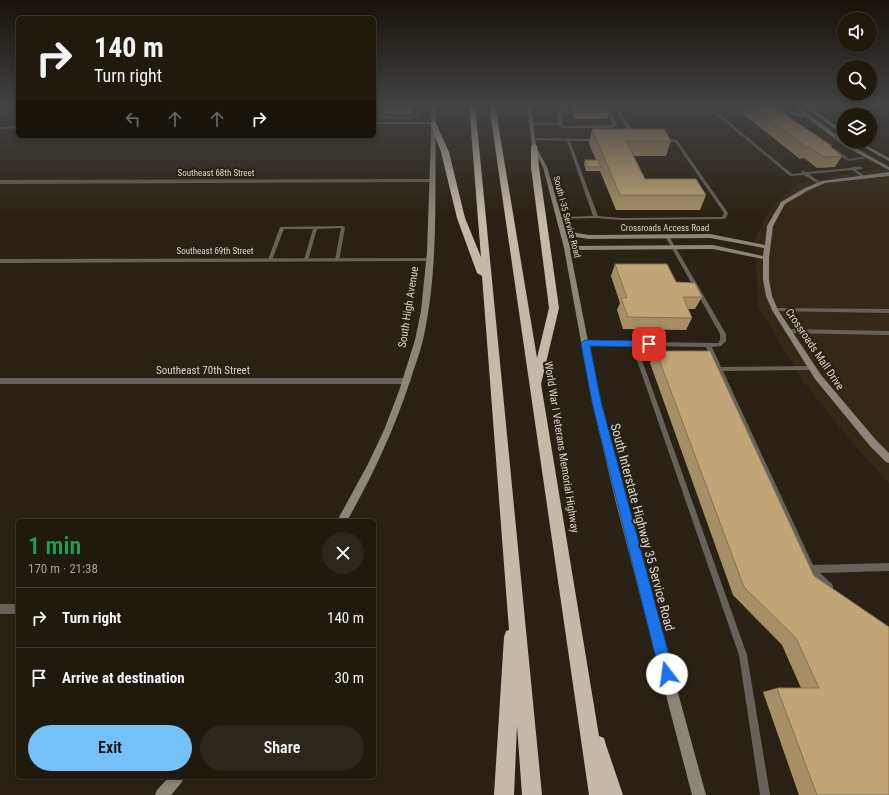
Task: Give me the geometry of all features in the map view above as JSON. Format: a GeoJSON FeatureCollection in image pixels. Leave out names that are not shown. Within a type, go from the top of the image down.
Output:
{"type":"FeatureCollection","features":[{"type":"Feature","properties":{"kind":"highway"},"geometry":{"type":"LineString","coordinates":[[441,142],[445,152],[462,218],[487,287]]}},
{"type":"Feature","properties":{"kind":"highway"},"geometry":{"type":"LineString","coordinates":[[475,142],[532,795]]}},
{"type":"Feature","properties":{"kind":"highway","name":"World War I Veterans Memorial Highway"},"geometry":{"type":"LineString","coordinates":[[498,142],[599,795]]}},
{"type":"Feature","properties":{"kind":"highway"},"geometry":{"type":"LineString","coordinates":[[533,143],[554,308],[535,388]]}},
{"type":"Feature","properties":{"kind":"highway"},"geometry":{"type":"LineString","coordinates":[[504,795],[514,594]]}},
{"type":"Feature","properties":{"kind":"highway"},"geometry":{"type":"LineString","coordinates":[[585,708],[613,795]]}},
{"type":"Feature","properties":{"kind":"street","name":"South High Avenue"},"geometry":{"type":"LineString","coordinates":[[343,519],[359,492],[393,419],[419,341],[429,260],[433,180],[433,142]]}},
{"type":"Feature","properties":{"kind":"street"},"geometry":{"type":"LineString","coordinates":[[843,142],[889,169]]}},
{"type":"Feature","properties":{"kind":"street","name":"South I-35 Service Road"},"geometry":{"type":"LineString","coordinates":[[533,143],[545,167],[559,218],[567,248],[579,311]]}},
{"type":"Feature","properties":{"kind":"street"},"geometry":{"type":"LineString","coordinates":[[868,148],[889,160]]}},
{"type":"Feature","properties":{"kind":"street","name":"Crossroads Mall Drive"},"geometry":{"type":"LineString","coordinates":[[889,174],[820,184],[807,189],[783,203],[770,226],[766,258],[766,280],[770,296],[775,310],[787,331],[812,368],[845,411],[889,459]]}},
{"type":"Feature","properties":{"kind":"street","name":"Southeast 68th Street"},"geometry":{"type":"LineString","coordinates":[[0,182],[433,180]]}},
{"type":"Feature","properties":{"kind":"street","name":"Crossroads Access Road"},"geometry":{"type":"LineString","coordinates":[[562,230],[576,235],[589,237],[710,236],[767,247]]}},
{"type":"Feature","properties":{"kind":"street","name":"Crossroads Access Road"},"geometry":{"type":"LineString","coordinates":[[567,248],[713,247],[766,258]]}},
{"type":"Feature","properties":{"kind":"street","name":"Southeast 69th Street"},"geometry":{"type":"LineString","coordinates":[[0,261],[429,260]]}},
{"type":"Feature","properties":{"kind":"street","name":"South Interstate Highway 35 Service Road"},"geometry":{"type":"LineString","coordinates":[[579,311],[596,402],[622,507],[699,795]]}},
{"type":"Feature","properties":{"kind":"street","name":"Southeast 70th Street"},"geometry":{"type":"LineString","coordinates":[[0,381],[406,381]]}},
{"type":"Feature","properties":{"kind":"street"},"geometry":{"type":"LineString","coordinates":[[0,609],[16,608]]}},
{"type":"Feature","properties":{"kind":"street"},"geometry":{"type":"LineString","coordinates":[[162,795],[175,779]]}},
{"type":"Feature","properties":{"kind":"lane"},"geometry":{"type":"LineString","coordinates":[[533,143],[544,142]]}},
{"type":"Feature","properties":{"kind":"lane"},"geometry":{"type":"LineString","coordinates":[[569,142],[596,217]]}},
{"type":"Feature","properties":{"kind":"lane"},"geometry":{"type":"LineString","coordinates":[[559,218],[724,218],[726,213],[677,142]]}},
{"type":"Feature","properties":{"kind":"lane"},"geometry":{"type":"LineString","coordinates":[[752,142],[791,174],[861,168],[830,148]]}},
{"type":"Feature","properties":{"kind":"lane"},"geometry":{"type":"LineString","coordinates":[[848,160],[868,157]]}},
{"type":"Feature","properties":{"kind":"lane"},"geometry":{"type":"LineString","coordinates":[[852,168],[864,177]]}},
{"type":"Feature","properties":{"kind":"lane"},"geometry":{"type":"LineString","coordinates":[[803,172],[820,184]]}},
{"type":"Feature","properties":{"kind":"lane"},"geometry":{"type":"LineString","coordinates":[[270,260],[282,228],[343,227],[337,260]]}},
{"type":"Feature","properties":{"kind":"lane"},"geometry":{"type":"LineString","coordinates":[[306,260],[315,228]]}},
{"type":"Feature","properties":{"kind":"lane"},"geometry":{"type":"LineString","coordinates":[[585,343],[719,345],[724,341],[723,334],[666,236]]}},
{"type":"Feature","properties":{"kind":"lane"},"geometry":{"type":"LineString","coordinates":[[775,310],[889,311]]}},
{"type":"Feature","properties":{"kind":"lane"},"geometry":{"type":"LineString","coordinates":[[787,331],[889,333]]}},
{"type":"Feature","properties":{"kind":"lane"},"geometry":{"type":"LineString","coordinates":[[634,344],[743,655],[765,795]]}},
{"type":"Feature","properties":{"kind":"lane"},"geometry":{"type":"LineString","coordinates":[[708,345],[811,569],[835,592]]}},
{"type":"Feature","properties":{"kind":"lane"},"geometry":{"type":"LineString","coordinates":[[719,368],[812,368]]}},
{"type":"Feature","properties":{"kind":"lane"},"geometry":{"type":"LineString","coordinates":[[811,569],[889,567]]}},
{"type":"Feature","properties":{"kind":"shaded area"},"geometry":{"type":"Polygon","coordinates":[[[889,167],[889,484],[845,434],[803,381],[758,306],[755,239],[770,209],[797,184],[853,172],[889,167]]]}},
{"type":"Feature","properties":{"kind":"building"},"geometry":{"type":"Polygon","coordinates":[[[598,142],[627,142],[645,179],[696,179],[706,195],[620,195],[598,142]]]}},
{"type":"Feature","properties":{"kind":"building"},"geometry":{"type":"Polygon","coordinates":[[[799,142],[826,142],[842,156],[824,157],[810,147],[806,147],[799,142]]]}},
{"type":"Feature","properties":{"kind":"building"},"geometry":{"type":"Polygon","coordinates":[[[585,160],[598,160],[601,167],[587,167],[585,160]]]}},
{"type":"Feature","properties":{"kind":"building"},"geometry":{"type":"Polygon","coordinates":[[[615,264],[667,264],[676,282],[695,283],[702,297],[683,297],[692,318],[628,317],[621,298],[627,298],[615,264]]]}},
{"type":"Feature","properties":{"kind":"building"},"geometry":{"type":"Polygon","coordinates":[[[656,351],[710,351],[814,576],[889,627],[889,795],[817,795],[777,688],[819,688],[796,638],[744,587],[656,351]]]}},
{"type":"Feature","properties":{"kind":"route"},"geometry":{"type":"LineString","coordinates":[[649,344],[585,343],[596,402],[622,507],[667,674]]}}]}
